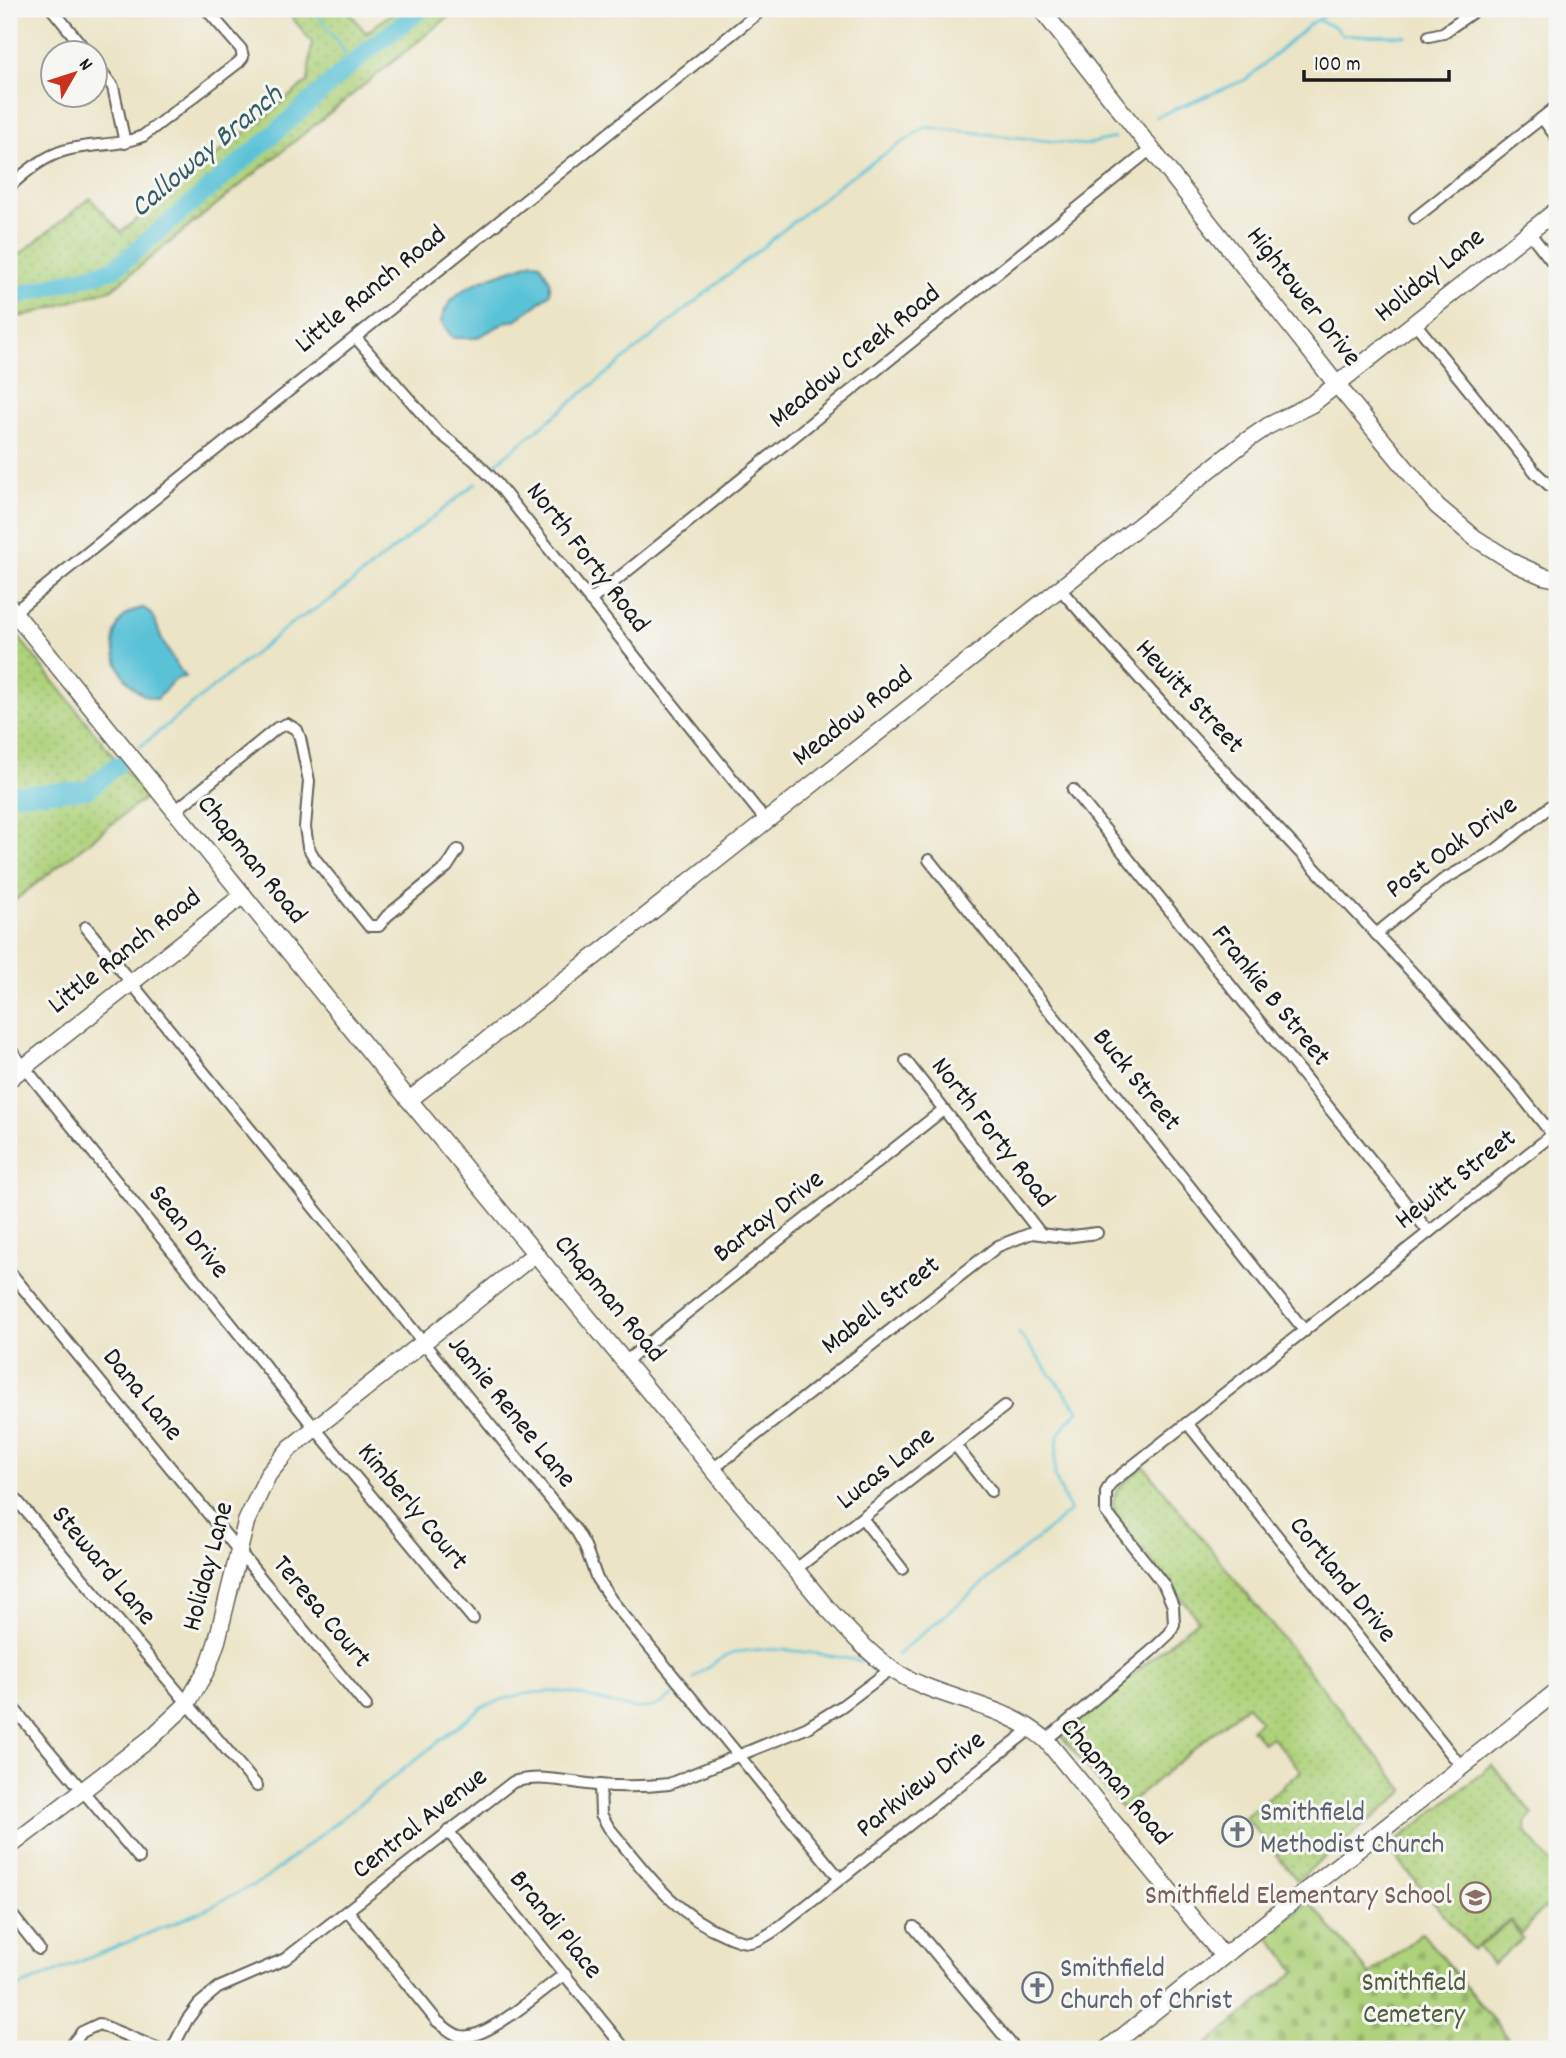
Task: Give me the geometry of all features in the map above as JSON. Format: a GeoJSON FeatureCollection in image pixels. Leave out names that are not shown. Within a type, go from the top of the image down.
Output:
{"type":"FeatureCollection","features":[{"type":"Feature","properties":{"kind":"street"},"geometry":{"type":"LineString","coordinates":[[52,9],[76,38]]}},
{"type":"Feature","properties":{"kind":"street"},"geometry":{"type":"LineString","coordinates":[[9,168],[13,183],[41,162],[63,151],[125,144],[157,127],[243,57],[241,49],[206,9]]}},
{"type":"Feature","properties":{"kind":"street","name":"Little Ranch Road"},"geometry":{"type":"LineString","coordinates":[[11,609],[356,338],[763,9]]}},
{"type":"Feature","properties":{"kind":"street","name":"Hightower Drive"},"geometry":{"type":"LineString","coordinates":[[1041,9],[1337,385],[1437,506],[1458,525],[1516,564],[1542,576],[1557,579]]}},
{"type":"Feature","properties":{"kind":"street"},"geometry":{"type":"LineString","coordinates":[[1430,36],[1443,33],[1477,9]]}},
{"type":"Feature","properties":{"kind":"street"},"geometry":{"type":"LineString","coordinates":[[108,80],[113,87],[125,144]]}},
{"type":"Feature","properties":{"kind":"street"},"geometry":{"type":"LineString","coordinates":[[1415,218],[1557,106]]}},
{"type":"Feature","properties":{"kind":"street"},"geometry":{"type":"LineString","coordinates":[[1542,118],[1557,138]]}},
{"type":"Feature","properties":{"kind":"street","name":"Meadow Creek Road"},"geometry":{"type":"LineString","coordinates":[[590,601],[1151,149]]}},
{"type":"Feature","properties":{"kind":"street","name":"Holiday Lane"},"geometry":{"type":"LineString","coordinates":[[1337,385],[1557,210]]}},
{"type":"Feature","properties":{"kind":"street"},"geometry":{"type":"LineString","coordinates":[[1529,232],[1557,268]]}},
{"type":"Feature","properties":{"kind":"street"},"geometry":{"type":"LineString","coordinates":[[1415,323],[1536,473],[1549,485]]}},
{"type":"Feature","properties":{"kind":"street","name":"North Forty Road"},"geometry":{"type":"LineString","coordinates":[[356,338],[428,421],[495,481],[766,821]]}},
{"type":"Feature","properties":{"kind":"street","name":"Meadow Road"},"geometry":{"type":"LineString","coordinates":[[409,1100],[1246,441],[1268,426],[1312,404],[1337,385]]}},
{"type":"Feature","properties":{"kind":"street","name":"Hewitt Street"},"geometry":{"type":"LineString","coordinates":[[1046,1740],[1150,1652],[1170,1633],[1174,1624],[1170,1597],[1106,1512],[1104,1502],[1111,1483],[1555,1137],[1481,1049],[1162,705],[1060,589]]}},
{"type":"Feature","properties":{"kind":"street","name":"Chapman Road"},"geometry":{"type":"LineString","coordinates":[[11,609],[535,1254],[854,1637],[891,1669],[942,1692],[1006,1714],[1032,1728],[1046,1740],[1223,1956]]}},
{"type":"Feature","properties":{"kind":"street"},"geometry":{"type":"LineString","coordinates":[[175,811],[277,728],[287,724],[296,730],[300,738],[309,781],[304,827],[309,847],[315,859],[369,926],[379,926],[387,916],[447,867],[458,850]]}},
{"type":"Feature","properties":{"kind":"street","name":"Frankie B Street"},"geometry":{"type":"LineString","coordinates":[[1073,790],[1429,1233]]}},
{"type":"Feature","properties":{"kind":"street","name":"Post Oak Drive"},"geometry":{"type":"LineString","coordinates":[[1376,934],[1443,880],[1497,849],[1557,801]]}},
{"type":"Feature","properties":{"kind":"street","name":"Buck Street"},"geometry":{"type":"LineString","coordinates":[[929,860],[1305,1331]]}},
{"type":"Feature","properties":{"kind":"street","name":"Little Ranch Road"},"geometry":{"type":"LineString","coordinates":[[9,1079],[243,894]]}},
{"type":"Feature","properties":{"kind":"street","name":"Jamie Renee Lane"},"geometry":{"type":"LineString","coordinates":[[86,927],[577,1532],[597,1579],[612,1601],[840,1879]]}},
{"type":"Feature","properties":{"kind":"street","name":"Sean Drive"},"geometry":{"type":"LineString","coordinates":[[9,1048],[314,1427]]}},
{"type":"Feature","properties":{"kind":"street","name":"North Forty Road"},"geometry":{"type":"LineString","coordinates":[[906,1061],[1041,1234]]}},
{"type":"Feature","properties":{"kind":"street","name":"Bartay Drive"},"geometry":{"type":"LineString","coordinates":[[626,1361],[943,1110]]}},
{"type":"Feature","properties":{"kind":"street","name":"Mabell Street"},"geometry":{"type":"LineString","coordinates":[[714,1468],[998,1245],[1032,1233],[1065,1237],[1097,1233]]}},
{"type":"Feature","properties":{"kind":"street","name":"Holiday Lane"},"geometry":{"type":"LineString","coordinates":[[9,1847],[151,1738],[187,1704],[208,1667],[217,1641],[237,1550],[246,1522],[268,1475],[290,1448],[535,1254]]}},
{"type":"Feature","properties":{"kind":"street","name":"Dana Lane"},"geometry":{"type":"LineString","coordinates":[[9,1271],[237,1550]]}},
{"type":"Feature","properties":{"kind":"street","name":"Lucas Lane"},"geometry":{"type":"LineString","coordinates":[[796,1570],[1005,1406]]}},
{"type":"Feature","properties":{"kind":"street","name":"Cortland Drive"},"geometry":{"type":"LineString","coordinates":[[1187,1423],[1461,1766]]}},
{"type":"Feature","properties":{"kind":"street","name":"Kimberly Court"},"geometry":{"type":"LineString","coordinates":[[314,1427],[473,1619]]}},
{"type":"Feature","properties":{"kind":"street"},"geometry":{"type":"LineString","coordinates":[[955,1445],[991,1491]]}},
{"type":"Feature","properties":{"kind":"street","name":"Steward Lane"},"geometry":{"type":"LineString","coordinates":[[9,1491],[257,1786]]}},
{"type":"Feature","properties":{"kind":"street"},"geometry":{"type":"LineString","coordinates":[[862,1518],[902,1569]]}},
{"type":"Feature","properties":{"kind":"street","name":"Teresa Court"},"geometry":{"type":"LineString","coordinates":[[237,1550],[366,1706]]}},
{"type":"Feature","properties":{"kind":"street","name":"Central Avenue"},"geometry":{"type":"LineString","coordinates":[[172,2049],[199,2004],[218,1988],[285,1959],[513,1782],[529,1778],[646,1787],[669,1784],[806,1728],[842,1706],[891,1669]]}},
{"type":"Feature","properties":{"kind":"street"},"geometry":{"type":"LineString","coordinates":[[1107,2049],[1557,1691]]}},
{"type":"Feature","properties":{"kind":"street"},"geometry":{"type":"LineString","coordinates":[[9,1703],[139,1858]]}},
{"type":"Feature","properties":{"kind":"street","name":"Parkview Drive"},"geometry":{"type":"LineString","coordinates":[[600,1785],[601,1814],[609,1828],[669,1900],[690,1917],[738,1941],[751,1942],[768,1936],[1032,1728]]}},
{"type":"Feature","properties":{"kind":"street","name":"Brandi Place"},"geometry":{"type":"LineString","coordinates":[[448,1831],[625,2049]]}},
{"type":"Feature","properties":{"kind":"street"},"geometry":{"type":"LineString","coordinates":[[9,1911],[39,1949]]}},
{"type":"Feature","properties":{"kind":"street"},"geometry":{"type":"LineString","coordinates":[[348,1911],[437,2021],[462,2037],[489,2029],[565,1974]]}},
{"type":"Feature","properties":{"kind":"street"},"geometry":{"type":"LineString","coordinates":[[914,1927],[1015,2049]]}},
{"type":"Feature","properties":{"kind":"street"},"geometry":{"type":"LineString","coordinates":[[69,2048],[82,2032],[99,2024],[159,2049]]}},
{"type":"Feature","properties":{"kind":"green space"},"geometry":{"type":"Polygon","coordinates":[[[285,9],[347,9],[366,33],[397,9],[458,9],[112,289],[28,315],[9,318],[9,263],[90,198],[121,232],[308,81],[312,42],[285,9]]]}},
{"type":"Feature","properties":{"kind":"green space"},"geometry":{"type":"Polygon","coordinates":[[[9,625],[146,797],[9,905],[9,625]]]}},
{"type":"Feature","properties":{"kind":"green space"},"geometry":{"type":"Polygon","coordinates":[[[1144,1466],[1405,1791],[1297,1880],[1245,1817],[1301,1771],[1272,1737],[1264,1743],[1251,1729],[1260,1721],[1247,1705],[1122,1809],[1061,1736],[1198,1619],[1116,1518],[1113,1500],[1115,1493],[1144,1466]]]}},
{"type":"Feature","properties":{"kind":"green space"},"geometry":{"type":"Polygon","coordinates":[[[1492,1765],[1533,1814],[1525,1823],[1526,1832],[1557,1871],[1557,1905],[1540,1911],[1522,1934],[1510,1920],[1473,1950],[1388,1848],[1492,1765]]]}},
{"type":"Feature","properties":{"kind":"green space","name":"Smithfield Cemetery"},"geometry":{"type":"Polygon","coordinates":[[[1309,1901],[1370,1975],[1422,1933],[1512,2043],[1504,2049],[1201,2049],[1296,1971],[1267,1935],[1309,1901]]]}},
{"type":"Feature","properties":{"kind":"green space"},"geometry":{"type":"Polygon","coordinates":[[[1510,1922],[1523,1939],[1492,1964],[1478,1947],[1510,1922]]]}},
{"type":"Feature","properties":{"kind":"water"},"geometry":{"type":"Polygon","coordinates":[[[533,262],[540,263],[550,281],[550,293],[514,321],[508,321],[476,338],[453,338],[441,322],[446,308],[454,298],[478,282],[533,262]]]}},
{"type":"Feature","properties":{"kind":"water"},"geometry":{"type":"Polygon","coordinates":[[[143,608],[153,618],[163,642],[185,677],[173,682],[157,699],[143,694],[130,684],[121,671],[116,655],[114,640],[118,625],[127,614],[143,608]]]}},
{"type":"Feature","properties":{"kind":"waterway"},"geometry":{"type":"LineString","coordinates":[[314,9],[344,51],[346,70]]}},
{"type":"Feature","properties":{"kind":"waterway","name":"Calloway Branch"},"geometry":{"type":"LineString","coordinates":[[9,298],[114,269],[267,140],[368,50],[422,9]]}},
{"type":"Feature","properties":{"kind":"waterway"},"geometry":{"type":"LineString","coordinates":[[1156,117],[1247,79],[1310,24],[1337,9]]}},
{"type":"Feature","properties":{"kind":"waterway"},"geometry":{"type":"LineString","coordinates":[[1319,21],[1335,27],[1342,35],[1406,36]]}},
{"type":"Feature","properties":{"kind":"waterway"},"geometry":{"type":"LineString","coordinates":[[495,464],[845,180],[926,127],[1084,145],[1114,138]]}},
{"type":"Feature","properties":{"kind":"waterway"},"geometry":{"type":"LineString","coordinates":[[140,747],[292,623],[330,600],[476,483]]}},
{"type":"Feature","properties":{"kind":"waterway"},"geometry":{"type":"LineString","coordinates":[[9,792],[20,794],[87,790],[117,765]]}},
{"type":"Feature","properties":{"kind":"waterway"},"geometry":{"type":"LineString","coordinates":[[897,1655],[1070,1511],[1055,1477],[1055,1457],[1059,1434],[1079,1411],[1019,1333]]}},
{"type":"Feature","properties":{"kind":"waterway"},"geometry":{"type":"LineString","coordinates":[[694,1678],[721,1658],[746,1651],[796,1651],[861,1661]]}},
{"type":"Feature","properties":{"kind":"waterway"},"geometry":{"type":"LineString","coordinates":[[9,1991],[198,1913],[265,1879],[482,1707],[521,1695],[551,1692],[573,1693],[623,1706],[647,1708],[660,1704],[676,1693]]}},
{"type":"Feature","properties":{"kind":"place","name":"Smithfield Methodist Church"},"geometry":{"type":"Point","coordinates":[1237,1831]}},
{"type":"Feature","properties":{"kind":"place","name":"Smithfield Elementary School"},"geometry":{"type":"Point","coordinates":[1475,1898]}},
{"type":"Feature","properties":{"kind":"place","name":"Smithfield Church of Christ"},"geometry":{"type":"Point","coordinates":[1037,1987]}}]}
